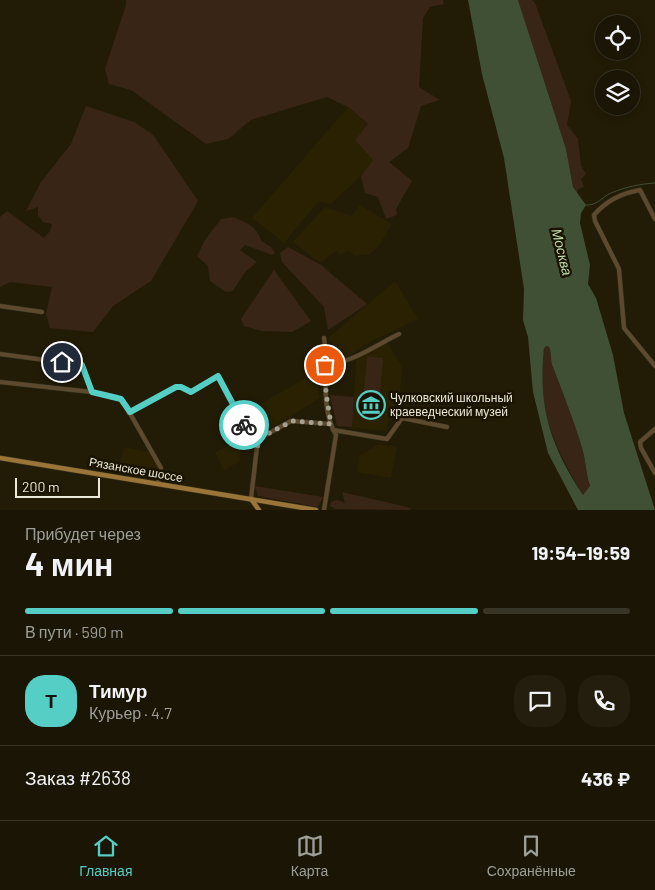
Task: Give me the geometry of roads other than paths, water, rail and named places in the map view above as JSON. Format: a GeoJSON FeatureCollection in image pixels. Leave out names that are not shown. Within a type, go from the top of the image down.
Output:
{"type":"FeatureCollection","features":[{"type":"Feature","properties":{"kind":"main road","name":"Рязанское шоссе"},"geometry":{"type":"LineString","coordinates":[[0,458],[316,510]]}},
{"type":"Feature","properties":{"kind":"main road"},"geometry":{"type":"LineString","coordinates":[[251,499],[260,510],[268,502]]}},
{"type":"Feature","properties":{"kind":"street"},"geometry":{"type":"LineString","coordinates":[[655,218],[640,190],[615,198],[600,208],[594,215],[595,221],[620,269],[624,328],[655,366]]}},
{"type":"Feature","properties":{"kind":"street"},"geometry":{"type":"LineString","coordinates":[[0,306],[42,312]]}},
{"type":"Feature","properties":{"kind":"street"},"geometry":{"type":"LineString","coordinates":[[325,365],[336,365],[355,358],[399,334]]}},
{"type":"Feature","properties":{"kind":"street"},"geometry":{"type":"LineString","coordinates":[[324,338],[326,393],[331,424],[336,435],[324,510]]}},
{"type":"Feature","properties":{"kind":"street"},"geometry":{"type":"LineString","coordinates":[[0,354],[82,365],[92,392]]}},
{"type":"Feature","properties":{"kind":"street"},"geometry":{"type":"LineString","coordinates":[[130,412],[176,387],[181,387],[191,392],[218,376],[257,447]]}},
{"type":"Feature","properties":{"kind":"street"},"geometry":{"type":"LineString","coordinates":[[0,382],[92,392],[121,399],[161,468],[158,484]]}},
{"type":"Feature","properties":{"kind":"street"},"geometry":{"type":"LineString","coordinates":[[333,430],[387,439],[402,418],[447,427]]}},
{"type":"Feature","properties":{"kind":"street"},"geometry":{"type":"LineString","coordinates":[[251,499],[257,447],[262,437],[292,421],[331,424]]}},
{"type":"Feature","properties":{"kind":"street"},"geometry":{"type":"LineString","coordinates":[[655,430],[640,442],[641,448],[655,473]]}},
{"type":"Feature","properties":{"kind":"water","name":"Москва"},"geometry":{"type":"Polygon","coordinates":[[[468,0],[518,0],[566,149],[573,187],[586,205],[581,213],[580,223],[590,265],[588,284],[596,298],[613,355],[624,413],[655,510],[578,510],[548,453],[533,392],[528,337],[523,320],[524,289],[504,158],[482,74],[468,0]],[[546,346],[544,348],[543,389],[549,425],[562,459],[583,495],[590,486],[583,453],[552,364],[549,347],[546,346]]]}},
{"type":"Feature","properties":{"kind":"waterway"},"geometry":{"type":"LineString","coordinates":[[586,205],[596,203],[611,193],[622,189],[655,183]]}},
{"type":"Feature","properties":{"kind":"place","name":"Чулковский школьный краеведческий музей"},"geometry":{"type":"Point","coordinates":[371,405]}}]}
